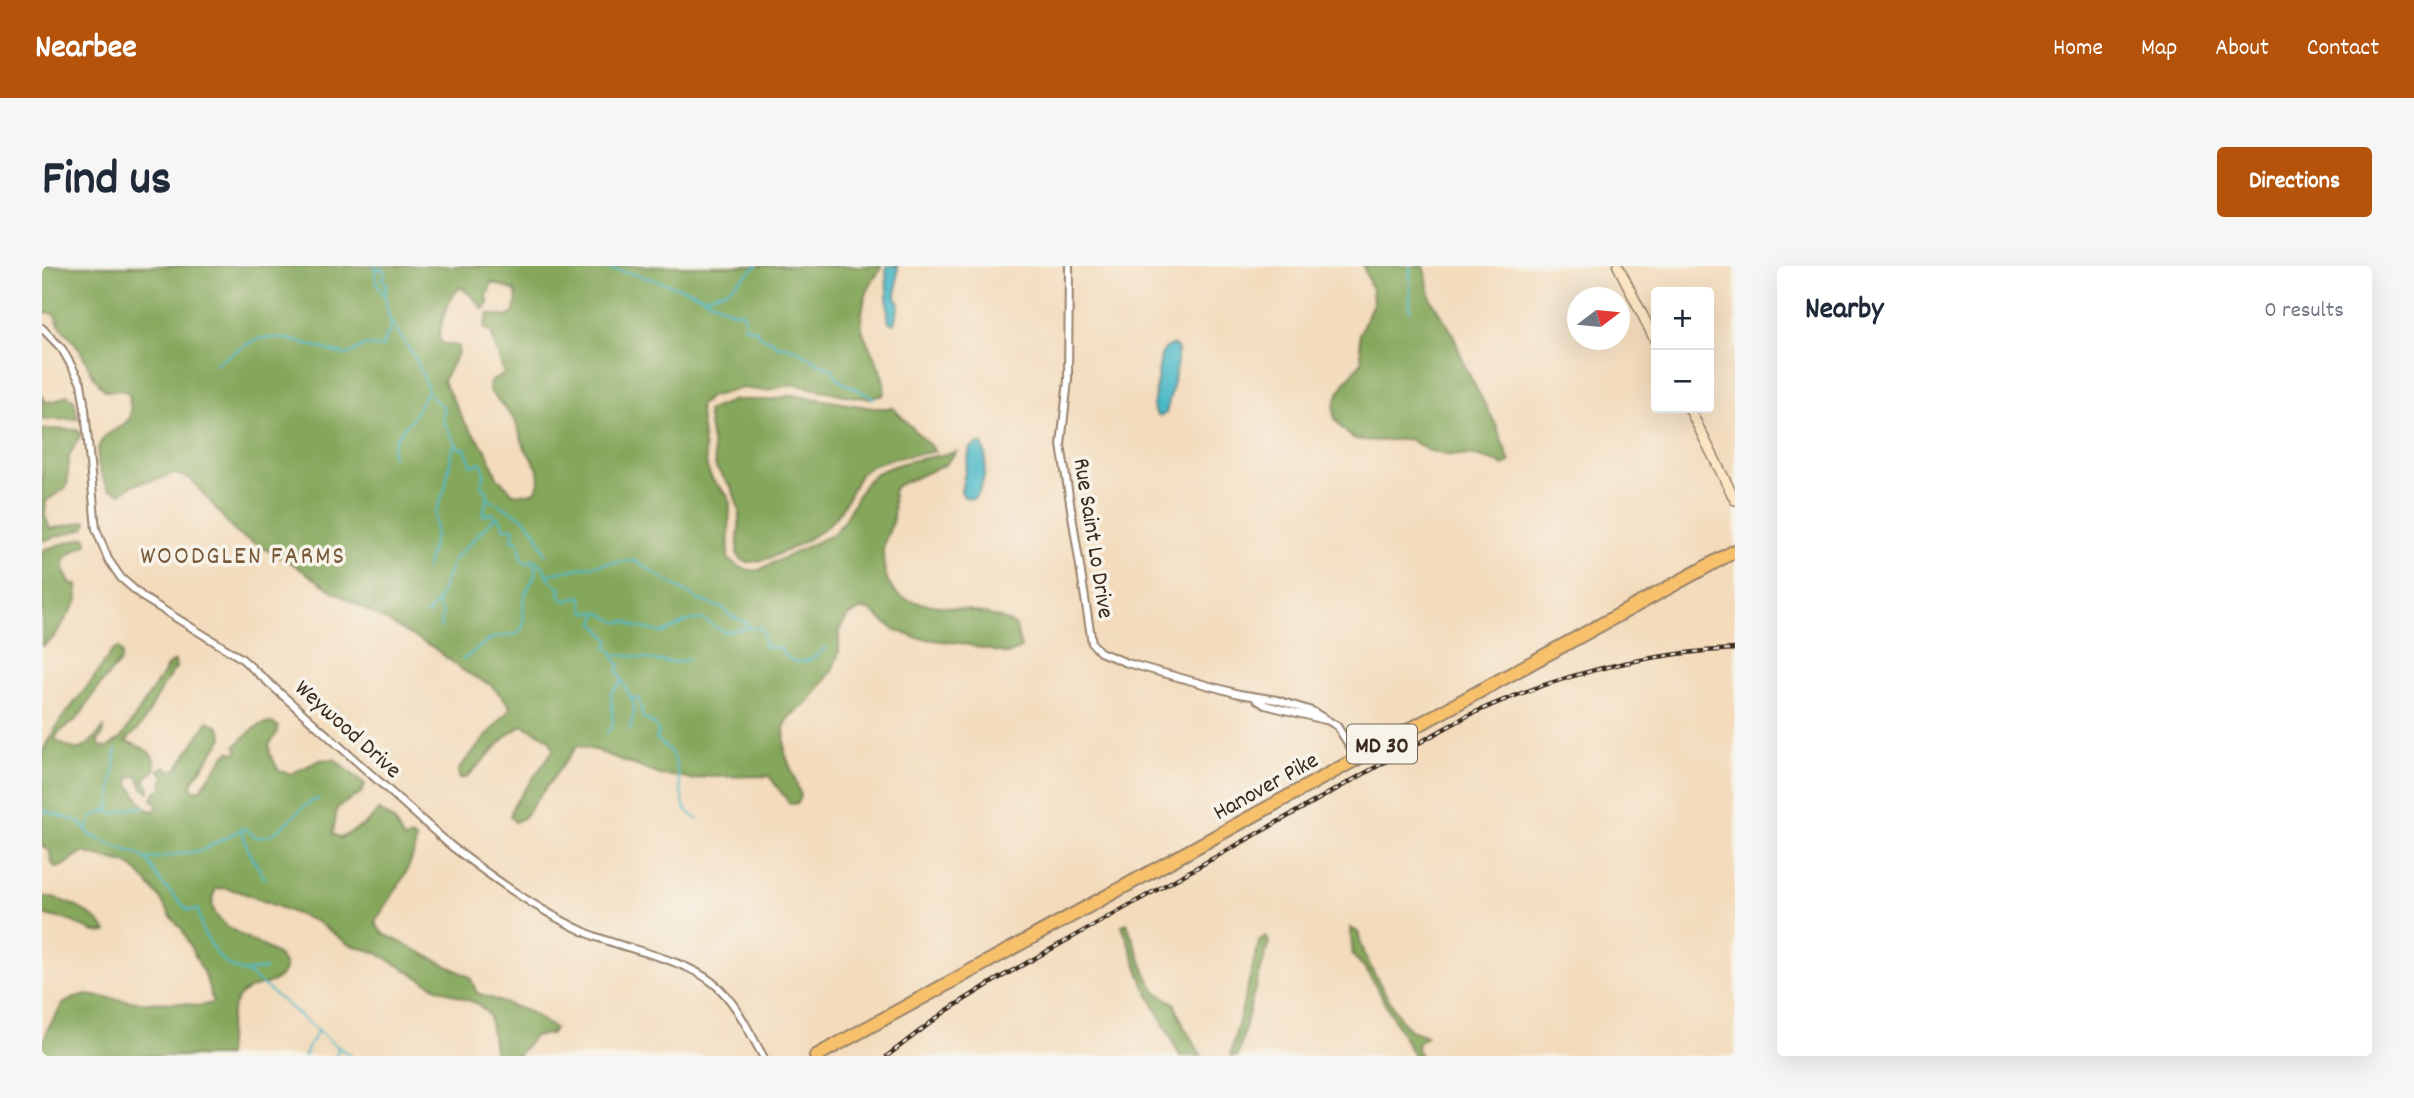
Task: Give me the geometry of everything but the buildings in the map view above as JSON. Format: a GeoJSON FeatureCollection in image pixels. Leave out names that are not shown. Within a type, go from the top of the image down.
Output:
{"type":"FeatureCollection","features":[{"type":"Feature","properties":{"kind":"highway","name":"Hanover Pike"},"geometry":{"type":"LineString","coordinates":[[816,1056],[1735,551]]}},
{"type":"Feature","properties":{"kind":"street","name":"Rue Saint Lo Drive"},"geometry":{"type":"LineString","coordinates":[[1069,266],[1067,389],[1061,445],[1092,643],[1100,652],[1128,663],[1312,711],[1336,726],[1357,758]]}},
{"type":"Feature","properties":{"kind":"street"},"geometry":{"type":"LineString","coordinates":[[1618,266],[1651,332]]}},
{"type":"Feature","properties":{"kind":"street","name":"Weywood Drive"},"geometry":{"type":"LineString","coordinates":[[42,328],[62,349],[81,383],[96,529],[108,559],[121,578],[144,598],[227,649],[256,671],[450,845],[482,869],[556,916],[591,934],[691,969],[711,981],[732,1002],[763,1056]]}},
{"type":"Feature","properties":{"kind":"street"},"geometry":{"type":"LineString","coordinates":[[1692,413],[1735,500]]}},
{"type":"Feature","properties":{"kind":"green space"},"geometry":{"type":"Polygon","coordinates":[[[42,266],[881,266],[865,297],[862,328],[884,380],[883,395],[854,397],[793,384],[766,391],[742,388],[710,397],[699,406],[707,468],[730,503],[728,559],[742,568],[759,570],[833,534],[843,523],[865,484],[882,471],[907,462],[956,452],[945,465],[898,485],[893,490],[893,519],[883,549],[888,582],[893,590],[910,600],[982,613],[1008,621],[1015,625],[1021,648],[1008,654],[960,643],[917,638],[895,630],[869,610],[862,609],[848,616],[839,630],[839,652],[832,671],[807,703],[789,717],[784,728],[785,753],[801,796],[798,803],[790,804],[769,776],[705,777],[691,780],[660,775],[595,750],[577,746],[523,818],[515,822],[510,816],[513,806],[554,749],[548,738],[523,725],[509,734],[467,777],[460,779],[458,772],[461,766],[510,709],[508,703],[491,685],[465,672],[434,648],[331,590],[290,562],[237,534],[191,479],[173,473],[167,477],[135,484],[122,493],[109,489],[100,471],[98,450],[107,435],[130,417],[129,394],[123,390],[106,391],[55,315],[49,312],[42,314],[42,266]],[[492,282],[487,296],[488,304],[483,309],[460,287],[445,311],[439,339],[444,344],[458,346],[458,353],[443,381],[465,423],[486,450],[497,477],[513,493],[529,494],[536,491],[539,482],[538,469],[525,448],[515,420],[489,390],[490,382],[504,374],[491,332],[484,328],[489,314],[506,317],[513,314],[517,300],[515,291],[492,282]]]}},
{"type":"Feature","properties":{"kind":"green space"},"geometry":{"type":"Polygon","coordinates":[[[1363,266],[1424,266],[1431,299],[1452,332],[1467,371],[1496,425],[1510,462],[1504,466],[1476,456],[1445,455],[1427,450],[1409,439],[1353,439],[1339,424],[1334,415],[1336,399],[1362,362],[1359,335],[1373,303],[1372,290],[1363,266]]]}},
{"type":"Feature","properties":{"kind":"green space"},"geometry":{"type":"Polygon","coordinates":[[[42,395],[45,402],[67,395],[74,400],[78,419],[42,420],[42,395]]]}},
{"type":"Feature","properties":{"kind":"green space"},"geometry":{"type":"Polygon","coordinates":[[[793,395],[873,408],[893,408],[935,451],[886,460],[868,468],[860,474],[848,499],[825,527],[782,553],[760,561],[746,562],[737,554],[740,513],[732,488],[716,468],[707,411],[734,400],[769,400],[793,395]]]}},
{"type":"Feature","properties":{"kind":"green space"},"geometry":{"type":"Polygon","coordinates":[[[42,430],[78,430],[81,434],[69,456],[67,487],[46,501],[45,514],[50,529],[87,521],[85,528],[42,541],[42,430]]]}},
{"type":"Feature","properties":{"kind":"green space"},"geometry":{"type":"Polygon","coordinates":[[[86,537],[87,544],[68,555],[63,563],[70,583],[77,585],[78,600],[53,638],[42,646],[42,550],[86,537]]]}},
{"type":"Feature","properties":{"kind":"green space"},"geometry":{"type":"Polygon","coordinates":[[[118,648],[122,654],[120,662],[100,685],[78,718],[58,733],[55,740],[72,748],[82,748],[104,728],[98,740],[100,746],[107,748],[122,737],[169,664],[175,661],[176,668],[148,715],[125,741],[146,750],[155,764],[155,770],[144,779],[149,786],[149,792],[143,788],[138,776],[130,777],[129,784],[146,809],[154,811],[158,806],[152,800],[155,792],[161,789],[164,775],[159,770],[165,766],[170,771],[177,769],[208,721],[222,731],[223,738],[193,780],[191,786],[194,791],[201,789],[225,755],[230,751],[235,754],[238,749],[235,746],[255,728],[266,723],[278,726],[269,745],[270,754],[279,771],[291,774],[320,760],[334,759],[365,784],[362,792],[337,808],[333,834],[341,838],[366,823],[378,810],[394,821],[404,840],[410,836],[416,839],[406,872],[375,922],[382,933],[470,977],[477,993],[529,1012],[555,1029],[550,1034],[534,1036],[518,1056],[495,1056],[489,1015],[478,1004],[437,988],[377,953],[348,944],[317,922],[238,891],[222,888],[216,889],[212,901],[214,912],[221,921],[277,954],[285,966],[278,979],[251,988],[235,1003],[230,1018],[227,1056],[42,1056],[42,1045],[48,1028],[63,1004],[74,998],[87,995],[199,1006],[213,1003],[206,978],[182,929],[139,873],[128,864],[83,852],[56,868],[51,862],[50,851],[42,846],[42,752],[59,722],[112,651],[118,648]]]}},
{"type":"Feature","properties":{"kind":"green space"},"geometry":{"type":"Polygon","coordinates":[[[42,896],[78,908],[95,918],[107,932],[92,931],[70,921],[42,914],[42,896]]]}},
{"type":"Feature","properties":{"kind":"green space"},"geometry":{"type":"Polygon","coordinates":[[[1127,923],[1146,974],[1156,992],[1174,1003],[1184,1027],[1202,1056],[1180,1056],[1144,985],[1122,925],[1127,923]]]}},
{"type":"Feature","properties":{"kind":"green space"},"geometry":{"type":"Polygon","coordinates":[[[1350,928],[1358,932],[1371,968],[1403,1023],[1410,1030],[1427,1036],[1418,1042],[1420,1056],[1414,1056],[1374,983],[1353,956],[1350,928]]]}},
{"type":"Feature","properties":{"kind":"green space"},"geometry":{"type":"Polygon","coordinates":[[[1266,936],[1269,942],[1238,1056],[1230,1056],[1258,946],[1260,940],[1266,936]]]}},
{"type":"Feature","properties":{"kind":"water"},"geometry":{"type":"Polygon","coordinates":[[[886,266],[898,266],[896,296],[899,305],[894,324],[889,322],[888,317],[886,266]]]}},
{"type":"Feature","properties":{"kind":"water"},"geometry":{"type":"Polygon","coordinates":[[[1173,345],[1177,348],[1175,371],[1166,413],[1161,416],[1157,415],[1153,407],[1161,355],[1166,348],[1173,345]]]}},
{"type":"Feature","properties":{"kind":"water"},"geometry":{"type":"Polygon","coordinates":[[[982,444],[984,450],[984,473],[980,489],[972,499],[964,497],[961,491],[970,448],[982,444]]]}},
{"type":"Feature","properties":{"kind":"waterway"},"geometry":{"type":"LineString","coordinates":[[375,266],[376,281],[385,297],[389,318],[417,361],[429,393],[443,406],[443,422],[457,446],[460,449],[465,448],[472,466],[480,462],[483,467],[481,485],[488,493],[483,515],[492,513],[501,520],[505,528],[514,530],[512,539],[519,542],[522,560],[526,564],[534,559],[544,567],[550,580],[561,588],[561,598],[568,601],[581,596],[585,612],[601,613],[617,622],[626,621],[663,633],[688,621],[702,619],[724,632],[762,628],[764,645],[769,648],[780,647],[785,655],[796,662],[812,658],[826,647]]}},
{"type":"Feature","properties":{"kind":"waterway"},"geometry":{"type":"LineString","coordinates":[[570,266],[634,274],[691,291],[734,312],[741,311],[745,318],[744,326],[757,330],[759,336],[777,346],[792,348],[833,369],[842,382],[874,398]]}},
{"type":"Feature","properties":{"kind":"waterway"},"geometry":{"type":"LineString","coordinates":[[706,296],[727,290],[757,266]]}},
{"type":"Feature","properties":{"kind":"waterway"},"geometry":{"type":"LineString","coordinates":[[1410,266],[1410,311]]}},
{"type":"Feature","properties":{"kind":"waterway"},"geometry":{"type":"LineString","coordinates":[[377,269],[383,269],[385,275],[382,279],[387,284],[385,295]]}},
{"type":"Feature","properties":{"kind":"waterway"},"geometry":{"type":"LineString","coordinates":[[215,364],[249,343],[264,338],[287,339],[346,355],[364,346],[382,348],[392,324]]}},
{"type":"Feature","properties":{"kind":"waterway"},"geometry":{"type":"LineString","coordinates":[[392,457],[395,440],[413,417],[427,391]]}},
{"type":"Feature","properties":{"kind":"waterway"},"geometry":{"type":"LineString","coordinates":[[426,570],[435,535],[435,514],[445,489],[455,445]]}},
{"type":"Feature","properties":{"kind":"waterway"},"geometry":{"type":"LineString","coordinates":[[487,498],[527,521],[546,555]]}},
{"type":"Feature","properties":{"kind":"waterway"},"geometry":{"type":"LineString","coordinates":[[427,615],[437,603],[453,560],[495,517]]}},
{"type":"Feature","properties":{"kind":"waterway"},"geometry":{"type":"LineString","coordinates":[[550,574],[606,563],[635,561],[698,600],[725,609],[729,615],[752,628]]}},
{"type":"Feature","properties":{"kind":"waterway"},"geometry":{"type":"LineString","coordinates":[[463,659],[490,640],[514,635],[522,629],[524,598],[537,568],[531,562]]}},
{"type":"Feature","properties":{"kind":"waterway"},"geometry":{"type":"LineString","coordinates":[[437,604],[443,614],[440,628]]}},
{"type":"Feature","properties":{"kind":"waterway"},"geometry":{"type":"LineString","coordinates":[[598,614],[594,622],[610,641],[606,647],[612,651],[620,665],[617,671],[633,704],[630,730]]}},
{"type":"Feature","properties":{"kind":"waterway"},"geometry":{"type":"LineString","coordinates":[[616,655],[665,662],[689,658]]}},
{"type":"Feature","properties":{"kind":"waterway"},"geometry":{"type":"LineString","coordinates":[[607,733],[613,725],[611,693],[622,681]]}},
{"type":"Feature","properties":{"kind":"waterway"},"geometry":{"type":"LineString","coordinates":[[631,698],[639,699],[643,718],[654,724],[659,732],[656,738],[670,751],[675,761],[685,809],[698,820]]}},
{"type":"Feature","properties":{"kind":"waterway"},"geometry":{"type":"LineString","coordinates":[[86,830],[94,816],[110,808],[116,750]]}},
{"type":"Feature","properties":{"kind":"waterway"},"geometry":{"type":"LineString","coordinates":[[148,859],[203,850],[244,828],[256,837],[266,836],[283,827],[304,806],[319,799]]}},
{"type":"Feature","properties":{"kind":"waterway"},"geometry":{"type":"LineString","coordinates":[[106,812],[116,814],[146,806]]}},
{"type":"Feature","properties":{"kind":"waterway"},"geometry":{"type":"LineString","coordinates":[[42,810],[79,822],[92,836],[137,853],[147,860],[162,884],[188,910],[198,910],[203,932],[218,956],[228,965],[243,972],[265,969]]}},
{"type":"Feature","properties":{"kind":"waterway"},"geometry":{"type":"LineString","coordinates":[[242,831],[248,850],[265,879]]}},
{"type":"Feature","properties":{"kind":"waterway"},"geometry":{"type":"LineString","coordinates":[[247,973],[351,1056]]}},
{"type":"Feature","properties":{"kind":"waterway"},"geometry":{"type":"LineString","coordinates":[[304,1056],[317,1031]]}},
{"type":"Feature","properties":{"kind":"waterway"},"geometry":{"type":"LineString","coordinates":[[336,1056],[338,1049]]}},
{"type":"Feature","properties":{"kind":"railway"},"geometry":{"type":"LineString","coordinates":[[887,1056],[946,1011],[996,980],[1467,716],[1531,690],[1598,669],[1666,656],[1735,649]]}},
{"type":"Feature","properties":{"kind":"district","name":"WOODGLEN FARMS"},"geometry":{"type":"Point","coordinates":[243,554]}}]}
